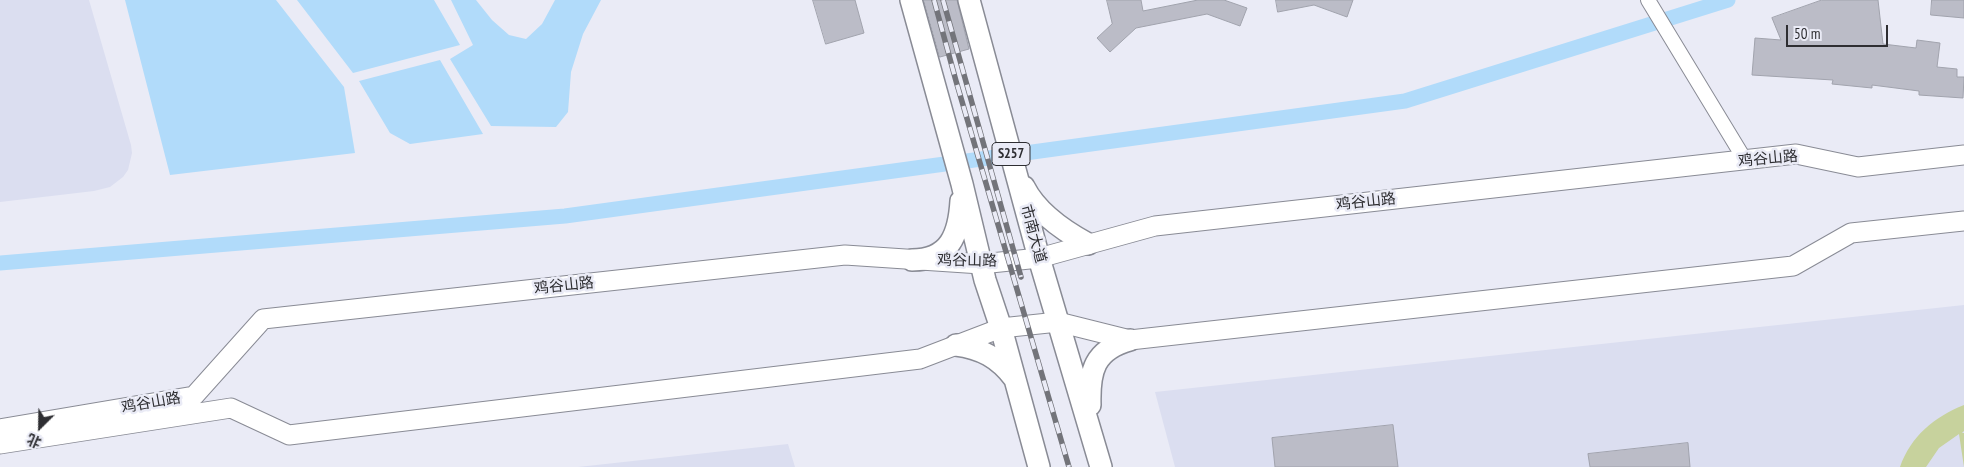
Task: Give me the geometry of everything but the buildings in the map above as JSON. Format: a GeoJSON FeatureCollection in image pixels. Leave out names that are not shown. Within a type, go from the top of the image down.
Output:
{"type":"FeatureCollection","features":[{"type":"Feature","properties":{"kind":"main road"},"geometry":{"type":"LineString","coordinates":[[911,0],[962,184],[981,264],[1001,328],[1039,467]]}},
{"type":"Feature","properties":{"kind":"main road","name":"市南大道"},"geometry":{"type":"LineString","coordinates":[[969,0],[1039,258],[1101,467]]}},
{"type":"Feature","properties":{"kind":"main road","name":"鸡谷山路"},"geometry":{"type":"LineString","coordinates":[[0,429],[194,396],[263,319],[845,255],[981,264],[1039,258],[1155,226],[1796,154],[1858,166],[1964,155]]}},
{"type":"Feature","properties":{"kind":"main road"},"geometry":{"type":"LineString","coordinates":[[1016,173],[1030,198],[1039,209],[1071,235],[1088,244]]}},
{"type":"Feature","properties":{"kind":"main road"},"geometry":{"type":"LineString","coordinates":[[912,260],[924,260],[935,256],[952,241],[960,215],[962,184]]}},
{"type":"Feature","properties":{"kind":"main road","name":"鸡谷山路"},"geometry":{"type":"LineString","coordinates":[[0,444],[231,408],[289,435],[920,359],[1001,328],[1058,322],[1130,340],[1793,266],[1851,233],[1964,221]]}},
{"type":"Feature","properties":{"kind":"main road"},"geometry":{"type":"LineString","coordinates":[[1091,430],[1090,381],[1093,369],[1099,358],[1108,350],[1118,343],[1130,340]]}},
{"type":"Feature","properties":{"kind":"main road"},"geometry":{"type":"LineString","coordinates":[[956,346],[970,347],[995,358],[1014,378]]}},
{"type":"Feature","properties":{"kind":"street"},"geometry":{"type":"LineString","coordinates":[[1648,0],[1745,160]]}},
{"type":"Feature","properties":{"kind":"shaded area"},"geometry":{"type":"Polygon","coordinates":[[[0,0],[89,0],[132,153],[128,170],[123,177],[110,187],[94,191],[0,202],[0,0]]]}},
{"type":"Feature","properties":{"kind":"shaded area"},"geometry":{"type":"Polygon","coordinates":[[[1964,305],[1964,467],[1175,467],[1155,392],[1964,305]]]}},
{"type":"Feature","properties":{"kind":"shaded area"},"geometry":{"type":"Polygon","coordinates":[[[788,444],[795,467],[578,467],[788,444]]]}},
{"type":"Feature","properties":{"kind":"green space"},"geometry":{"type":"Polygon","coordinates":[[[1964,405],[1964,431],[1962,433],[1964,433],[1964,467],[1959,434],[1939,448],[1926,467],[1900,467],[1910,446],[1925,429],[1943,415],[1964,405]]]}},
{"type":"Feature","properties":{"kind":"water"},"geometry":{"type":"Polygon","coordinates":[[[125,0],[276,0],[344,87],[355,153],[170,175],[125,0]]]}},
{"type":"Feature","properties":{"kind":"water"},"geometry":{"type":"Polygon","coordinates":[[[297,0],[434,0],[460,45],[353,73],[297,0]]]}},
{"type":"Feature","properties":{"kind":"water"},"geometry":{"type":"Polygon","coordinates":[[[451,0],[476,0],[492,20],[509,35],[526,39],[542,24],[555,0],[601,0],[583,34],[571,72],[568,112],[556,127],[491,126],[450,59],[473,45],[451,0]]]}},
{"type":"Feature","properties":{"kind":"water"},"geometry":{"type":"Polygon","coordinates":[[[440,60],[483,134],[410,144],[390,133],[359,81],[440,60]]]}},
{"type":"Feature","properties":{"kind":"waterway"},"geometry":{"type":"LineString","coordinates":[[0,263],[565,216],[1405,101],[1728,0]]}},
{"type":"Feature","properties":{"kind":"railway"},"geometry":{"type":"LineString","coordinates":[[934,0],[1069,467]]}},
{"type":"Feature","properties":{"kind":"railway"},"geometry":{"type":"LineString","coordinates":[[943,0],[1021,277]]}}]}
